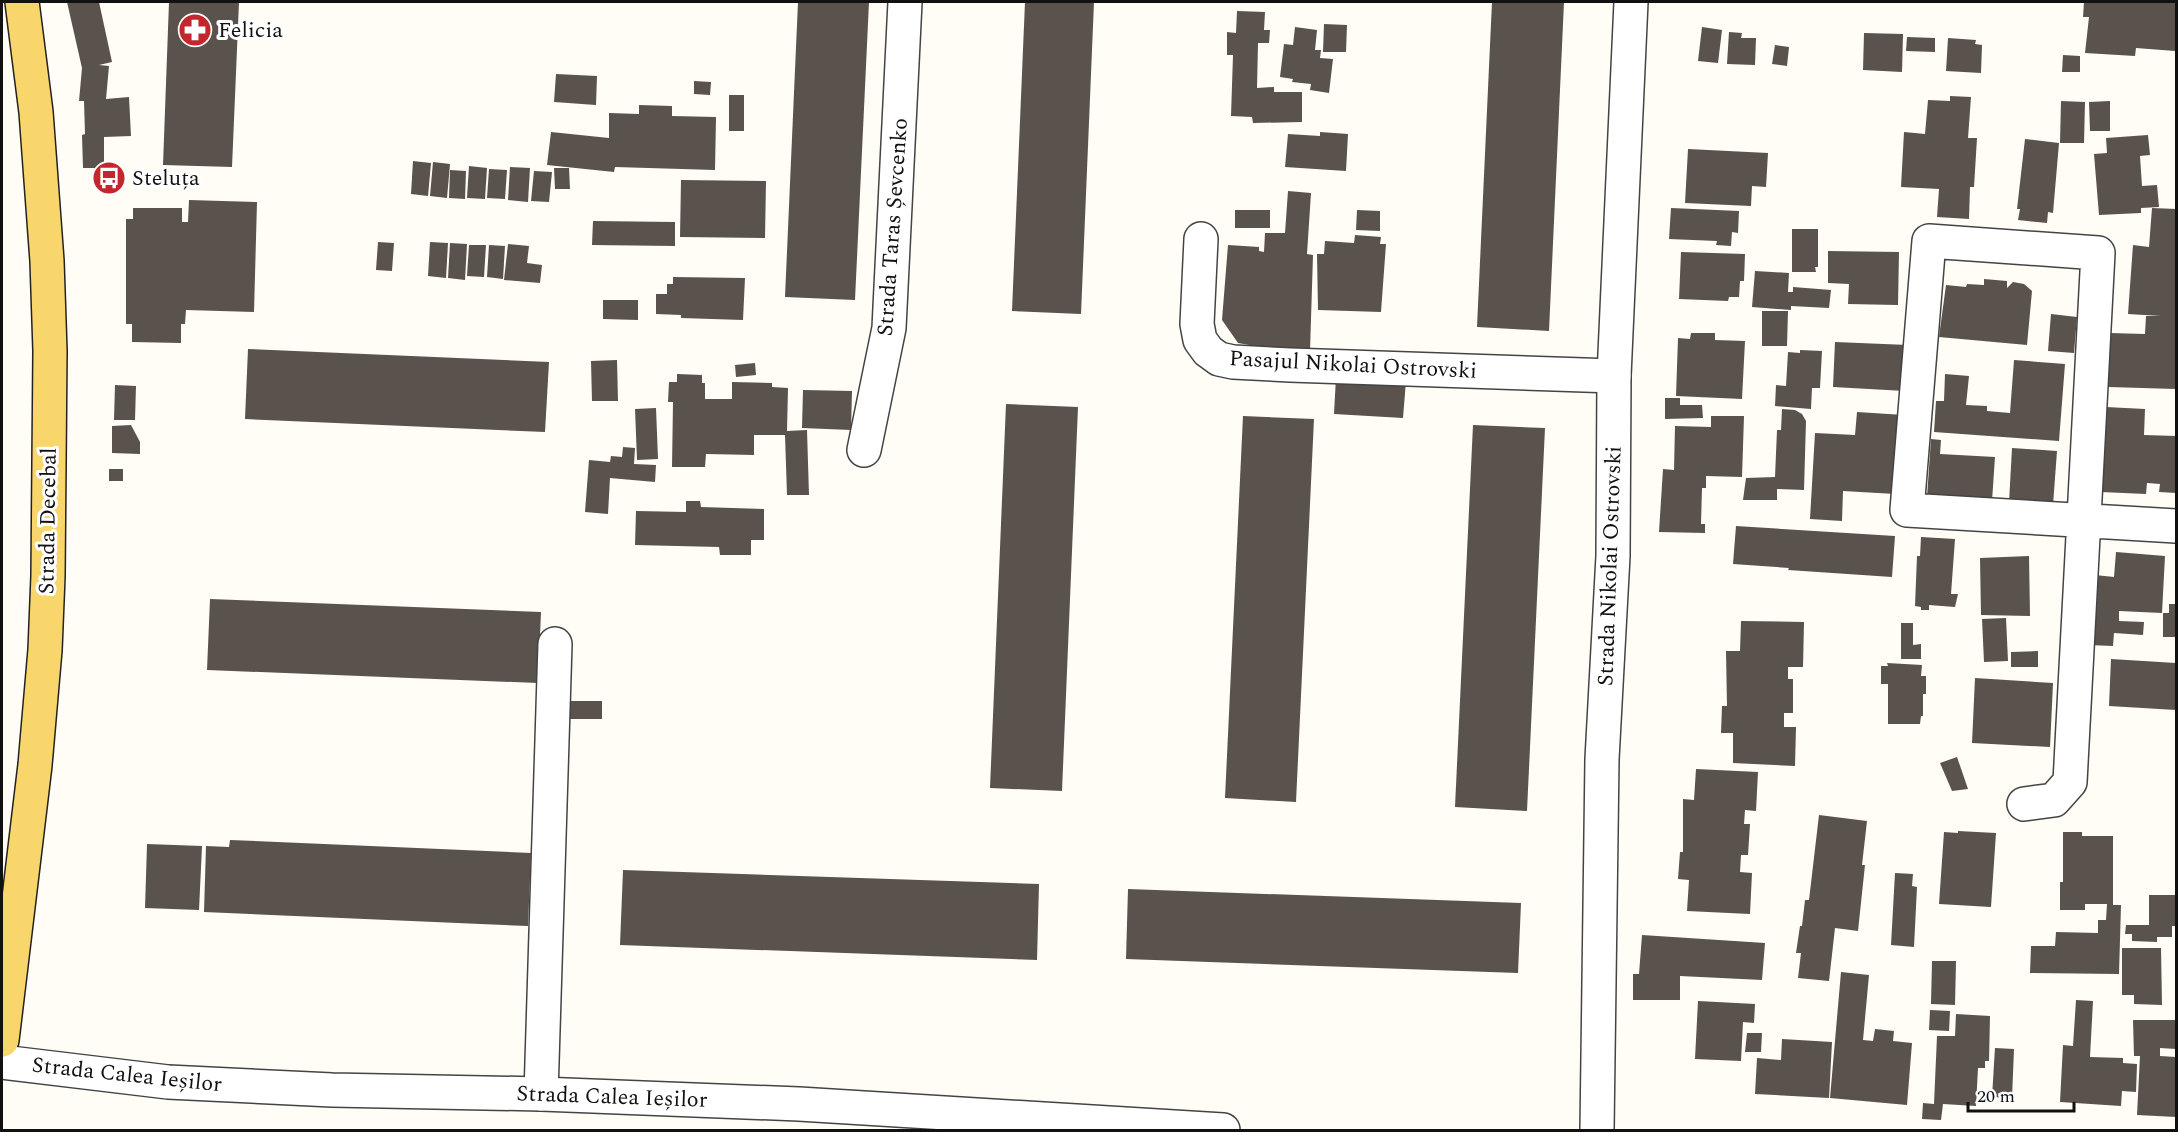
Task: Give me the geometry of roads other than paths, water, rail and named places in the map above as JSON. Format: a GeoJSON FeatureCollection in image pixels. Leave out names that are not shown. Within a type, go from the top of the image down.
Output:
{"type":"FeatureCollection","features":[{"type":"Feature","properties":{"kind":"main road","name":"Strada Decebal"},"geometry":{"type":"LineString","coordinates":[[2,1040],[35,765],[45,650],[48,576],[50,351],[47,261],[36,112],[22,2]]}},
{"type":"Feature","properties":{"kind":"street","name":"Strada Taras Șevcenko"},"geometry":{"type":"LineString","coordinates":[[864,450],[889,328],[906,2]]}},
{"type":"Feature","properties":{"kind":"street","name":"Strada Nikolai Ostrovski"},"geometry":{"type":"LineString","coordinates":[[1597,1131],[1602,759],[1613,556],[1614,376],[1631,2]]}},
{"type":"Feature","properties":{"kind":"street","name":"Pasajul Nikolai Ostrovski"},"geometry":{"type":"LineString","coordinates":[[1201,239],[1197,324],[1200,340],[1208,351],[1219,359],[1256,363],[1614,376]]}},
{"type":"Feature","properties":{"kind":"street"},"geometry":{"type":"LineString","coordinates":[[2024,804],[2054,800],[2070,782],[2085,521],[2098,253],[1929,241],[1907,510],[2085,521],[2176,526]]}},
{"type":"Feature","properties":{"kind":"street"},"geometry":{"type":"LineString","coordinates":[[541,1094],[555,644]]}},
{"type":"Feature","properties":{"kind":"street","name":"Strada Calea Ieșilor"},"geometry":{"type":"LineString","coordinates":[[2,1062],[168,1082],[332,1090],[541,1094],[799,1117],[1223,1131]]}},
{"type":"Feature","properties":{"kind":"place","name":"Felicia"},"geometry":{"type":"Point","coordinates":[195,30]}},
{"type":"Feature","properties":{"kind":"place","name":"Steluța"},"geometry":{"type":"Point","coordinates":[109,178]}}]}
